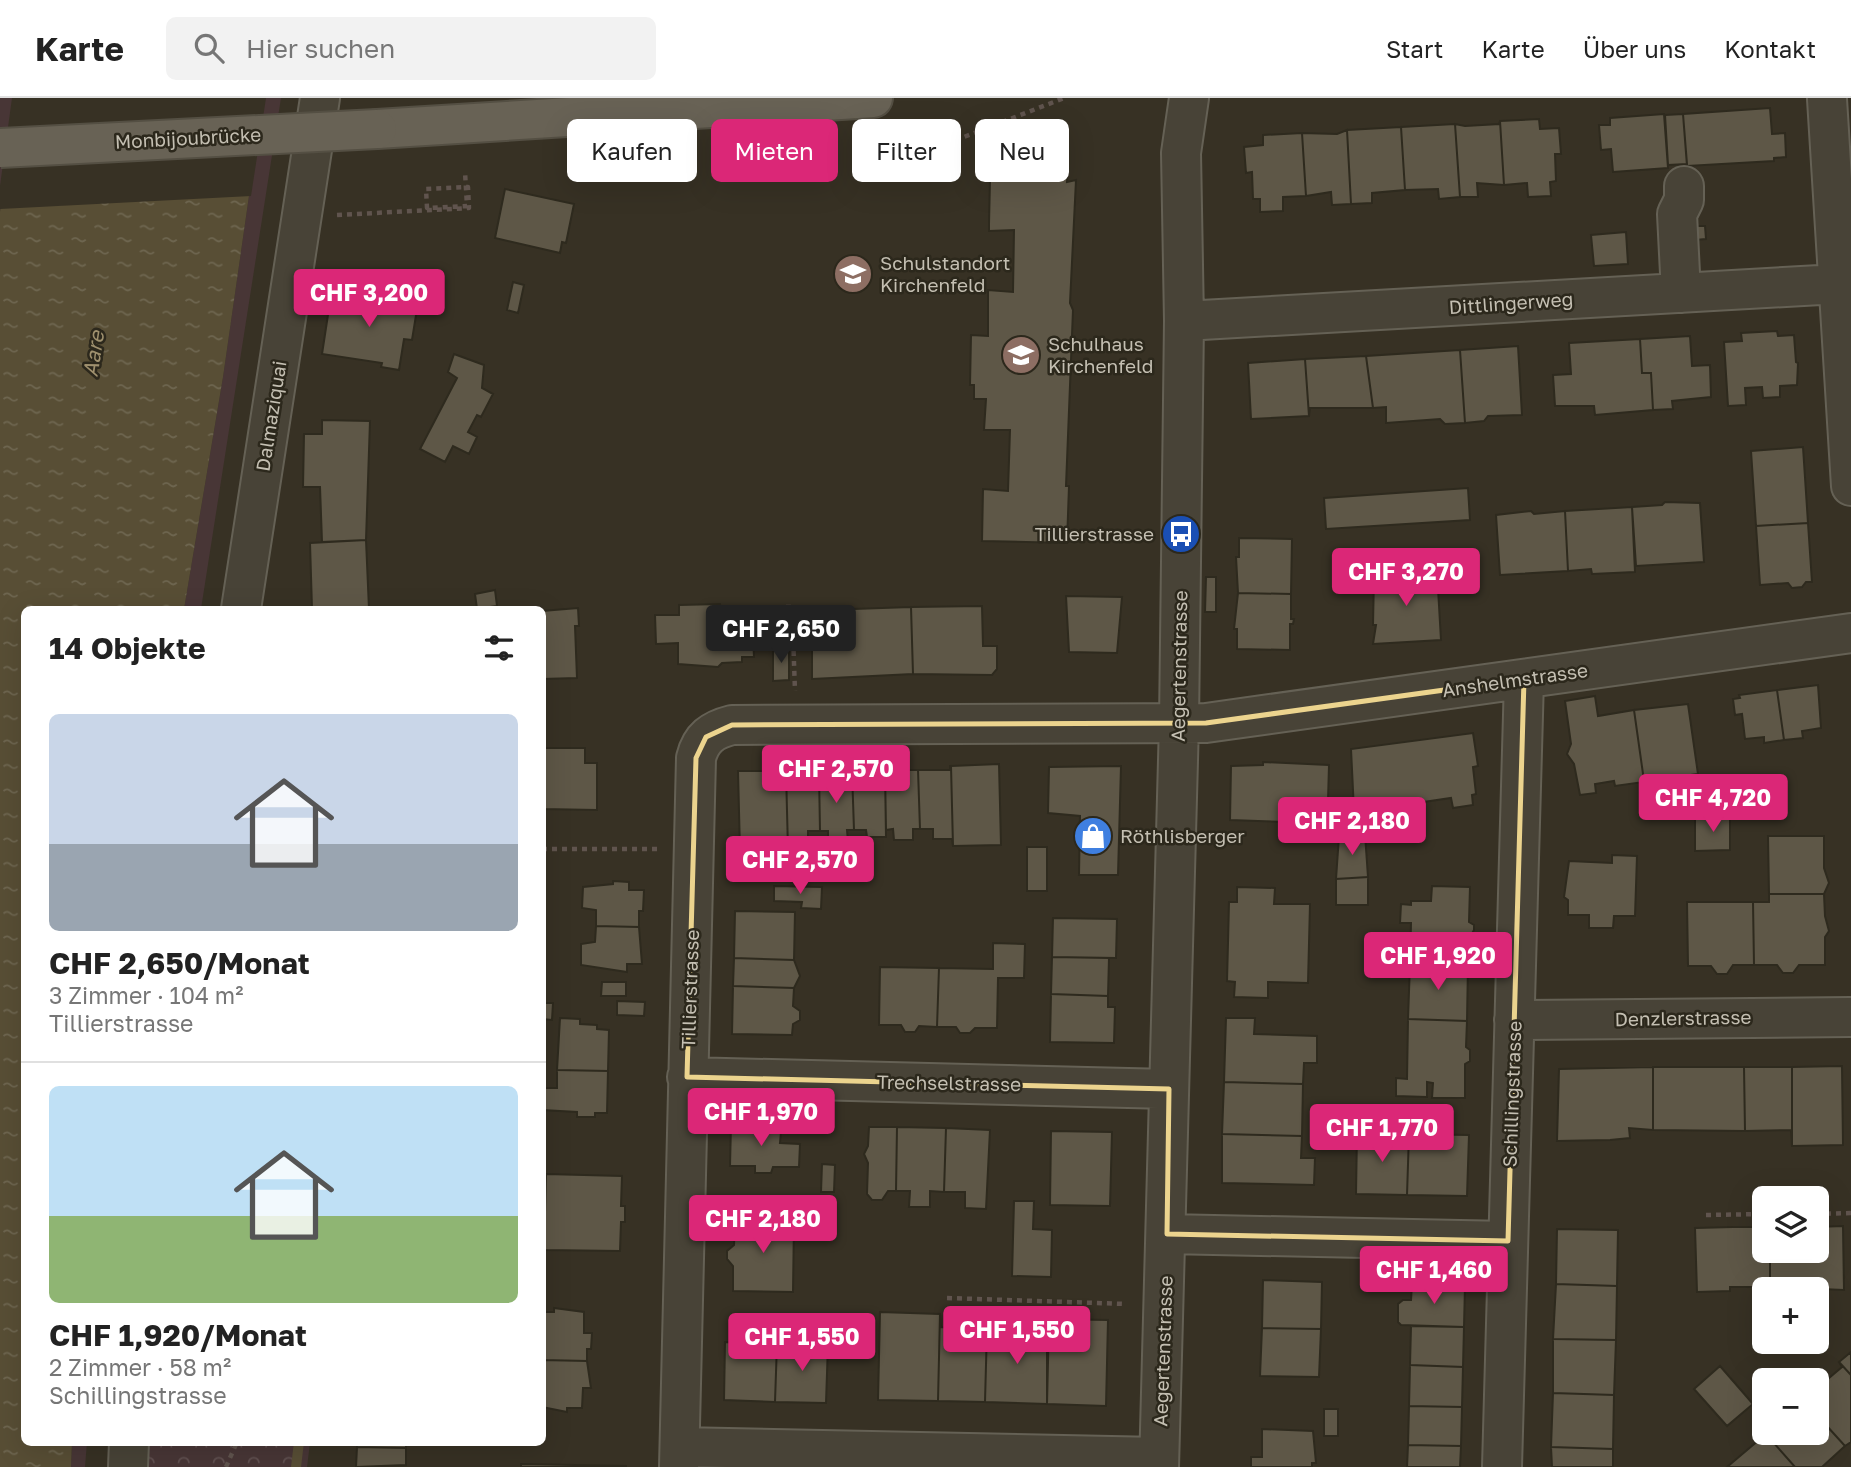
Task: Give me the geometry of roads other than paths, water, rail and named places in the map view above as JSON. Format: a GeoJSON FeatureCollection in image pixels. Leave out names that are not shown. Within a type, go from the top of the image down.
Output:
{"type":"FeatureCollection","features":[{"type":"Feature","properties":{"kind":"main road","name":"Monbijoubrücke"},"geometry":{"type":"LineString","coordinates":[[0,148],[377,129],[723,103],[873,98]]}},
{"type":"Feature","properties":{"kind":"street","name":"Dalmaziquai"},"geometry":{"type":"LineString","coordinates":[[241,606],[320,98]]}},
{"type":"Feature","properties":{"kind":"street","name":"Aegertenstrasse"},"geometry":{"type":"LineString","coordinates":[[1159,1462],[1179,723],[1184,321],[1181,153],[1189,98]]}},
{"type":"Feature","properties":{"kind":"street"},"geometry":{"type":"LineString","coordinates":[[1828,99],[1851,486]]}},
{"type":"Feature","properties":{"kind":"street"},"geometry":{"type":"LineString","coordinates":[[1681,293],[1677,214],[1684,200],[1684,186]]}},
{"type":"Feature","properties":{"kind":"street","name":"Dittlingerweg"},"geometry":{"type":"LineString","coordinates":[[1184,321],[1216,322],[1838,284]]}},
{"type":"Feature","properties":{"kind":"street","name":"Anshelmstrasse"},"geometry":{"type":"LineString","coordinates":[[1179,723],[1206,723],[1851,634]]}},
{"type":"Feature","properties":{"kind":"street","name":"Schillingstrasse"},"geometry":{"type":"LineString","coordinates":[[1502,1467],[1524,679]]}},
{"type":"Feature","properties":{"kind":"street","name":"Tillierstrasse"},"geometry":{"type":"LineString","coordinates":[[679,1457],[696,758],[706,737],[717,729],[732,726],[1179,723]]}},
{"type":"Feature","properties":{"kind":"street","name":"Denzlerstrasse"},"geometry":{"type":"LineString","coordinates":[[1514,1020],[1851,1017]]}},
{"type":"Feature","properties":{"kind":"street","name":"Trechselstrasse"},"geometry":{"type":"LineString","coordinates":[[687,1077],[1169,1089]]}},
{"type":"Feature","properties":{"kind":"street"},"geometry":{"type":"LineString","coordinates":[[1167,1234],[1508,1241]]}},
{"type":"Feature","properties":{"kind":"street"},"geometry":{"type":"LineString","coordinates":[[128,1467],[129,1446]]}},
{"type":"Feature","properties":{"kind":"street"},"geometry":{"type":"LineString","coordinates":[[679,1457],[1159,1462]]}},
{"type":"Feature","properties":{"kind":"water","name":"Aare"},"geometry":{"type":"Polygon","coordinates":[[[15,98],[263,98],[223,377],[185,606],[21,606],[21,1446],[72,1446],[71,1467],[0,1467],[0,212],[15,98]]]}},
{"type":"Feature","properties":{"kind":"waterway"},"geometry":{"type":"LineString","coordinates":[[296,1467],[299,1446]]}},
{"type":"Feature","properties":{"kind":"place","name":"Schulstandort Kirchenfeld"},"geometry":{"type":"Point","coordinates":[853,274]}},
{"type":"Feature","properties":{"kind":"place","name":"Schulhaus Kirchenfeld"},"geometry":{"type":"Point","coordinates":[1021,355]}},
{"type":"Feature","properties":{"kind":"place","name":"Tillierstrasse"},"geometry":{"type":"Point","coordinates":[1181,534]}},
{"type":"Feature","properties":{"kind":"place","name":"Röthlisberger"},"geometry":{"type":"Point","coordinates":[1093,836]}}]}
